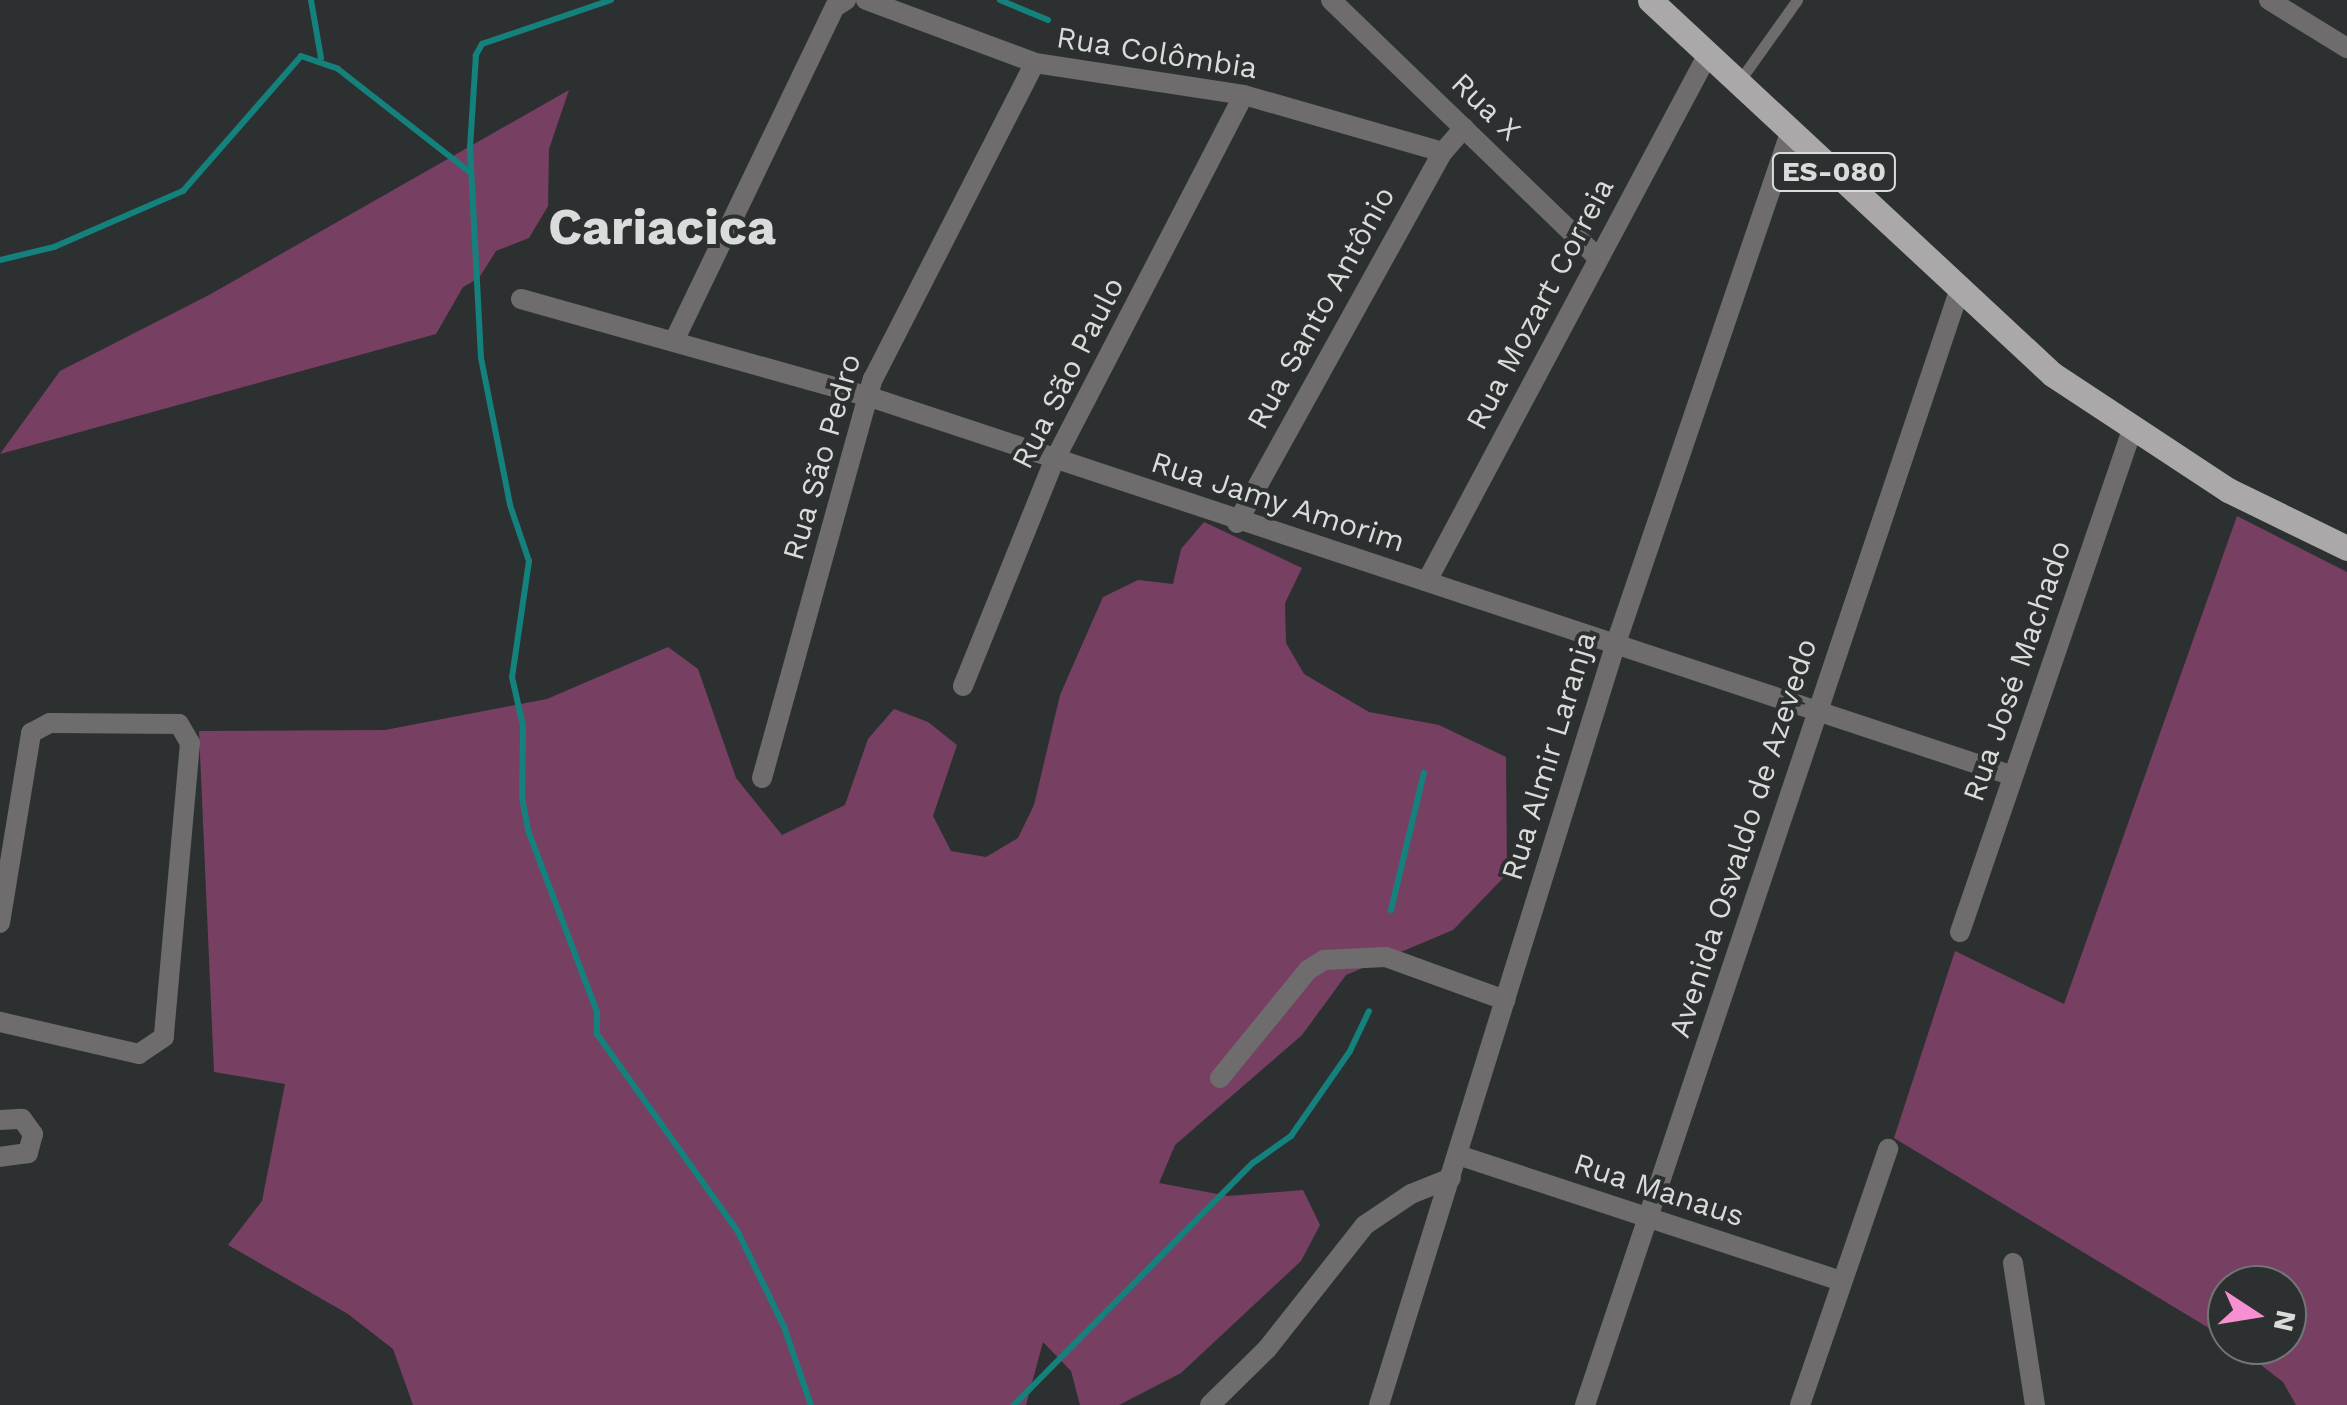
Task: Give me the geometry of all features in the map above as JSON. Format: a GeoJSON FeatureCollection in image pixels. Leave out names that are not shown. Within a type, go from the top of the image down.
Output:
{"type":"FeatureCollection","features":[{"type":"Feature","properties":{"kind":"main road","name":"ES-080"},"geometry":{"type":"LineString","coordinates":[[1650,0],[2052,374],[2228,490],[2347,548]]}},
{"type":"Feature","properties":{"kind":"street"},"geometry":{"type":"LineString","coordinates":[[675,339],[835,7],[846,0]]}},
{"type":"Feature","properties":{"kind":"street","name":"Rua Colômbia"},"geometry":{"type":"LineString","coordinates":[[866,0],[1035,63],[1244,95],[1443,152]]}},
{"type":"Feature","properties":{"kind":"street","name":"Rua X"},"geometry":{"type":"LineString","coordinates":[[1331,0],[1598,258]]}},
{"type":"Feature","properties":{"kind":"street"},"geometry":{"type":"LineString","coordinates":[[2269,0],[2347,48]]}},
{"type":"Feature","properties":{"kind":"street","name":"Rua Mozart Correia"},"geometry":{"type":"LineString","coordinates":[[1427,582],[1708,54]]}},
{"type":"Feature","properties":{"kind":"street","name":"Rua São Pedro"},"geometry":{"type":"LineString","coordinates":[[762,778],[882,354],[1035,63]]}},
{"type":"Feature","properties":{"kind":"street","name":"Rua São Paulo"},"geometry":{"type":"LineString","coordinates":[[963,686],[1054,461],[1244,95]]}},
{"type":"Feature","properties":{"kind":"street","name":"Rua Santo Antônio"},"geometry":{"type":"LineString","coordinates":[[1238,522],[1443,152],[1464,128]]}},
{"type":"Feature","properties":{"kind":"street","name":"Rua Almir Laranja"},"geometry":{"type":"LineString","coordinates":[[1379,1405],[1615,646],[1790,130]]}},
{"type":"Feature","properties":{"kind":"street","name":"Avenida Osvaldo de Azevedo"},"geometry":{"type":"LineString","coordinates":[[1586,1405],[1960,290]]}},
{"type":"Feature","properties":{"kind":"street","name":"Rua Jamy Amorim"},"geometry":{"type":"LineString","coordinates":[[521,299],[868,396],[1054,461],[2013,776]]}},
{"type":"Feature","properties":{"kind":"street","name":"Rua José Machado"},"geometry":{"type":"LineString","coordinates":[[1960,932],[2132,430]]}},
{"type":"Feature","properties":{"kind":"street"},"geometry":{"type":"LineString","coordinates":[[0,923],[26,746],[40,726],[169,721],[190,743],[164,1037],[139,1054],[0,1022]]}},
{"type":"Feature","properties":{"kind":"street"},"geometry":{"type":"LineString","coordinates":[[1220,1078],[1308,970],[1324,960],[1386,957],[1505,1000]]}},
{"type":"Feature","properties":{"kind":"street"},"geometry":{"type":"LineString","coordinates":[[0,1120],[22,1119],[33,1134],[28,1153],[0,1157]]}},
{"type":"Feature","properties":{"kind":"street"},"geometry":{"type":"LineString","coordinates":[[1800,1405],[1888,1149]]}},
{"type":"Feature","properties":{"kind":"street","name":"Rua Manaus"},"geometry":{"type":"LineString","coordinates":[[1458,1155],[1842,1281]]}},
{"type":"Feature","properties":{"kind":"street"},"geometry":{"type":"LineString","coordinates":[[1210,1405],[1267,1349],[1365,1225],[1410,1194],[1452,1178]]}},
{"type":"Feature","properties":{"kind":"street"},"geometry":{"type":"LineString","coordinates":[[2013,1264],[2035,1405]]}},
{"type":"Feature","properties":{"kind":"lane"},"geometry":{"type":"LineString","coordinates":[[1738,82],[1798,0]]}},
{"type":"Feature","properties":{"kind":"shaded area"},"geometry":{"type":"Polygon","coordinates":[[[569,90],[549,149],[548,206],[529,238],[496,251],[479,278],[463,287],[436,334],[0,454],[60,371],[209,295],[569,90]]]}},
{"type":"Feature","properties":{"kind":"shaded area"},"geometry":{"type":"Polygon","coordinates":[[[2237,516],[2347,572],[2347,1405],[2296,1405],[2283,1382],[2261,1365],[2307,1365],[2307,1265],[2207,1265],[2207,1327],[1894,1138],[1955,951],[2064,1004],[2237,516]]]}},
{"type":"Feature","properties":{"kind":"shaded area"},"geometry":{"type":"Polygon","coordinates":[[[1204,522],[1302,568],[1285,603],[1286,643],[1304,674],[1369,712],[1439,725],[1506,757],[1507,874],[1453,930],[1346,975],[1302,1035],[1175,1145],[1159,1183],[1228,1196],[1303,1190],[1320,1225],[1301,1261],[1181,1373],[1119,1405],[1080,1405],[1071,1371],[1043,1342],[1026,1405],[413,1405],[393,1349],[348,1314],[228,1245],[262,1201],[285,1084],[214,1072],[199,731],[385,730],[547,699],[668,647],[698,669],[736,778],[782,835],[845,805],[868,739],[894,709],[928,722],[957,745],[933,816],[951,851],[986,857],[1018,838],[1034,805],[1060,695],[1103,597],[1138,580],[1173,584],[1181,549],[1204,522]]]}},
{"type":"Feature","properties":{"kind":"waterway"},"geometry":{"type":"LineString","coordinates":[[311,0],[321,58]]}},
{"type":"Feature","properties":{"kind":"waterway"},"geometry":{"type":"LineString","coordinates":[[611,0],[482,44],[476,55],[470,148],[481,358],[510,505],[529,561],[512,677],[523,726],[522,798],[529,833],[597,1012],[597,1034],[737,1230],[784,1327],[811,1405]]}},
{"type":"Feature","properties":{"kind":"waterway"},"geometry":{"type":"LineString","coordinates":[[1000,0],[1048,20]]}},
{"type":"Feature","properties":{"kind":"waterway"},"geometry":{"type":"LineString","coordinates":[[0,260],[54,247],[183,191],[301,56],[338,69],[471,173]]}},
{"type":"Feature","properties":{"kind":"waterway"},"geometry":{"type":"LineString","coordinates":[[1391,910],[1424,773]]}},
{"type":"Feature","properties":{"kind":"waterway"},"geometry":{"type":"LineString","coordinates":[[1014,1405],[1253,1163],[1291,1136],[1350,1051],[1369,1011]]}},
{"type":"Feature","properties":{"kind":"district","name":"Cariacica"},"geometry":{"type":"Point","coordinates":[662,227]}}]}
